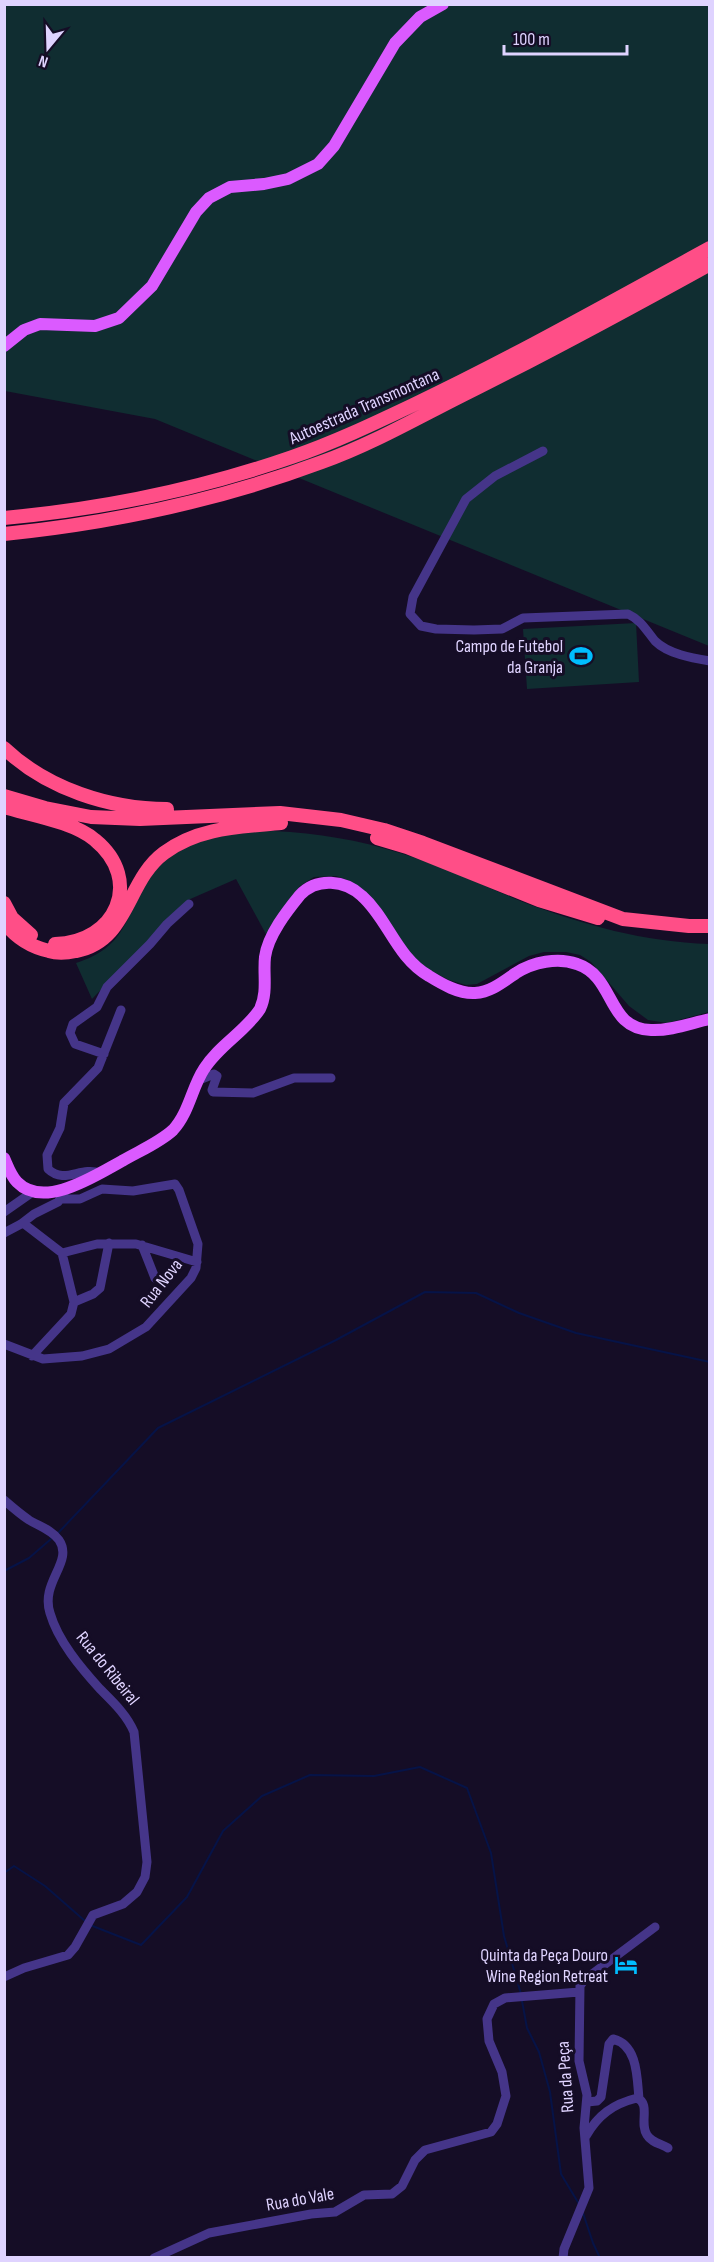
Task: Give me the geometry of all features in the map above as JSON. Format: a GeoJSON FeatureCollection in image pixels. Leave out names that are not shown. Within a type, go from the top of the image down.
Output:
{"type":"FeatureCollection","features":[{"type":"Feature","properties":{"kind":"highway","name":"Autoestrada Transmontana"},"geometry":{"type":"LineString","coordinates":[[4,518],[63,513],[139,498],[223,478],[292,457],[358,430],[452,386],[707,255]]}},
{"type":"Feature","properties":{"kind":"highway","name":"Autoestrada Transmontana"},"geometry":{"type":"LineString","coordinates":[[4,534],[58,528],[146,513],[229,492],[323,462],[402,426],[548,353],[707,255]]}},
{"type":"Feature","properties":{"kind":"highway"},"geometry":{"type":"LineString","coordinates":[[4,748],[44,777],[95,799],[150,809],[276,808],[322,812],[364,820],[406,831],[444,845],[563,896]]}},
{"type":"Feature","properties":{"kind":"highway"},"geometry":{"type":"LineString","coordinates":[[4,796],[45,808],[91,817],[140,819],[280,813],[341,820],[384,830],[423,843],[623,919],[710,926]]}},
{"type":"Feature","properties":{"kind":"highway"},"geometry":{"type":"LineString","coordinates":[[4,805],[103,825],[148,827],[238,821],[281,823],[361,833],[407,847],[539,900],[622,926],[710,933]]}},
{"type":"Feature","properties":{"kind":"highway"},"geometry":{"type":"LineString","coordinates":[[4,805],[74,828],[94,838],[111,858],[120,886],[118,900],[110,919],[85,944],[54,944],[37,939],[23,930],[12,918],[4,903]]}},
{"type":"Feature","properties":{"kind":"highway"},"geometry":{"type":"LineString","coordinates":[[4,922],[17,937],[34,947],[54,953],[106,937],[117,924],[135,888],[149,868],[171,848],[195,836],[214,830],[281,823]]}},
{"type":"Feature","properties":{"kind":"main road"},"geometry":{"type":"LineString","coordinates":[[4,346],[22,331],[38,324],[95,326],[119,318],[152,286],[196,212],[212,196],[230,187],[288,179],[318,164],[336,141],[395,43],[420,17],[443,4]]}},
{"type":"Feature","properties":{"kind":"main road"},"geometry":{"type":"LineString","coordinates":[[4,1158],[15,1180],[22,1187],[34,1191],[64,1194],[171,1131],[180,1119],[197,1082],[216,1053],[246,1026],[260,1009],[265,994],[266,951],[284,918],[307,889],[320,883],[338,884],[356,891],[365,899],[399,948],[417,968],[428,976],[458,990],[473,993],[487,991],[530,966],[566,961],[581,965],[595,974],[606,988],[619,1014],[632,1026],[647,1030],[660,1030],[710,1018]]}},
{"type":"Feature","properties":{"kind":"street"},"geometry":{"type":"LineString","coordinates":[[543,451],[495,476],[466,499],[413,597],[410,614],[421,626],[436,629],[474,630],[502,629],[523,618],[628,614],[638,619],[657,643],[684,656],[710,661]]}},
{"type":"Feature","properties":{"kind":"street"},"geometry":{"type":"LineString","coordinates":[[104,1054],[75,1044],[70,1036],[71,1027],[78,1019],[97,1007],[107,987],[189,904]]}},
{"type":"Feature","properties":{"kind":"street"},"geometry":{"type":"LineString","coordinates":[[100,1173],[87,1170],[61,1176],[50,1171],[46,1162],[48,1151],[60,1128],[64,1103],[96,1071],[121,1010]]}},
{"type":"Feature","properties":{"kind":"street"},"geometry":{"type":"LineString","coordinates":[[197,1082],[214,1074],[217,1076],[213,1092],[254,1093],[294,1078],[331,1078]]}},
{"type":"Feature","properties":{"kind":"street","name":"Rua Nova"},"geometry":{"type":"LineString","coordinates":[[32,1356],[46,1359],[89,1355],[109,1349],[140,1332],[191,1278],[197,1262],[197,1240],[175,1184],[133,1191],[102,1189],[80,1198],[64,1194]]}},
{"type":"Feature","properties":{"kind":"street"},"geometry":{"type":"LineString","coordinates":[[4,1212],[34,1191]]}},
{"type":"Feature","properties":{"kind":"street"},"geometry":{"type":"LineString","coordinates":[[4,1233],[23,1223],[64,1194]]}},
{"type":"Feature","properties":{"kind":"street"},"geometry":{"type":"LineString","coordinates":[[4,1344],[32,1356],[71,1314],[74,1302],[62,1253],[23,1223]]}},
{"type":"Feature","properties":{"kind":"street"},"geometry":{"type":"LineString","coordinates":[[62,1253],[97,1244],[142,1245],[197,1262]]}},
{"type":"Feature","properties":{"kind":"street"},"geometry":{"type":"LineString","coordinates":[[74,1302],[93,1294],[100,1288],[109,1244]]}},
{"type":"Feature","properties":{"kind":"street"},"geometry":{"type":"LineString","coordinates":[[142,1245],[155,1278]]}},
{"type":"Feature","properties":{"kind":"street","name":"Rua do Ribeiral"},"geometry":{"type":"LineString","coordinates":[[4,1500],[24,1517],[54,1534],[61,1543],[62,1559],[47,1593],[50,1615],[58,1632],[84,1670],[123,1713],[135,1734],[146,1854],[146,1874],[139,1889],[128,1900],[97,1912],[68,1955],[32,1965],[4,1977]]}},
{"type":"Feature","properties":{"kind":"street"},"geometry":{"type":"LineString","coordinates":[[579,1992],[584,1980],[655,1927]]}},
{"type":"Feature","properties":{"kind":"street","name":"Rua da Peça"},"geometry":{"type":"LineString","coordinates":[[563,2258],[564,2249],[588,2191],[585,2138],[590,2102],[579,2061],[579,1992]]}},
{"type":"Feature","properties":{"kind":"street","name":"Rua do Vale"},"geometry":{"type":"LineString","coordinates":[[154,2258],[209,2233],[311,2214],[335,2212],[364,2195],[395,2192],[402,2187],[415,2160],[425,2150],[486,2134],[495,2127],[506,2096],[502,2072],[489,2041],[487,2019],[494,2004],[505,1998],[579,1992]]}},
{"type":"Feature","properties":{"kind":"street"},"geometry":{"type":"LineString","coordinates":[[590,2102],[599,2100],[602,2094],[610,2041],[613,2039],[622,2043],[630,2052],[636,2070],[639,2098],[644,2104],[645,2132],[652,2140],[668,2148]]}},
{"type":"Feature","properties":{"kind":"street"},"geometry":{"type":"LineString","coordinates":[[585,2138],[595,2121],[605,2111],[639,2098]]}},
{"type":"Feature","properties":{"kind":"street"},"geometry":{"type":"LineString","coordinates":[[590,2102],[605,2111]]}},
{"type":"Feature","properties":{"kind":"green space"},"geometry":{"type":"Polygon","coordinates":[[[4,5],[709,5],[709,646],[155,419],[5,391],[4,5]]]}},
{"type":"Feature","properties":{"kind":"green space","name":"Campo de Futebol da Granja"},"geometry":{"type":"Polygon","coordinates":[[[636,623],[639,682],[527,689],[523,629],[636,623]]]}},
{"type":"Feature","properties":{"kind":"green space"},"geometry":{"type":"Polygon","coordinates":[[[274,831],[338,838],[400,853],[523,902],[614,931],[661,940],[709,944],[709,1012],[667,1023],[648,1020],[629,1006],[591,962],[580,955],[566,952],[544,952],[529,956],[477,984],[466,985],[449,980],[422,966],[350,881],[336,876],[314,877],[300,886],[267,936],[236,879],[188,900],[92,999],[76,963],[93,956],[115,939],[149,879],[161,865],[174,854],[205,840],[239,833],[274,831]]]}},
{"type":"Feature","properties":{"kind":"waterway"},"geometry":{"type":"LineString","coordinates":[[58,1533],[158,1428],[336,1340],[425,1292],[476,1293],[519,1313],[576,1333],[710,1362]]}},
{"type":"Feature","properties":{"kind":"waterway"},"geometry":{"type":"LineString","coordinates":[[4,1571],[29,1558],[51,1539]]}},
{"type":"Feature","properties":{"kind":"waterway"},"geometry":{"type":"LineString","coordinates":[[90,1925],[141,1945],[187,1897],[223,1831],[262,1796],[310,1775],[374,1776],[420,1767],[467,1788],[491,1853],[504,1936],[521,1994]]}},
{"type":"Feature","properties":{"kind":"waterway"},"geometry":{"type":"LineString","coordinates":[[4,1873],[14,1866],[45,1886],[85,1921]]}},
{"type":"Feature","properties":{"kind":"waterway"},"geometry":{"type":"LineString","coordinates":[[522,2001],[527,2028],[539,2052],[550,2092],[561,2174],[579,2204]]}},
{"type":"Feature","properties":{"kind":"waterway"},"geometry":{"type":"LineString","coordinates":[[583,2213],[600,2258]]}},
{"type":"Feature","properties":{"kind":"place","name":"Campo de Futebol da Granja"},"geometry":{"type":"Point","coordinates":[581,656]}},
{"type":"Feature","properties":{"kind":"place","name":"Quinta da Peça Douro Wine Region Retreat"},"geometry":{"type":"Point","coordinates":[626,1965]}}]}
